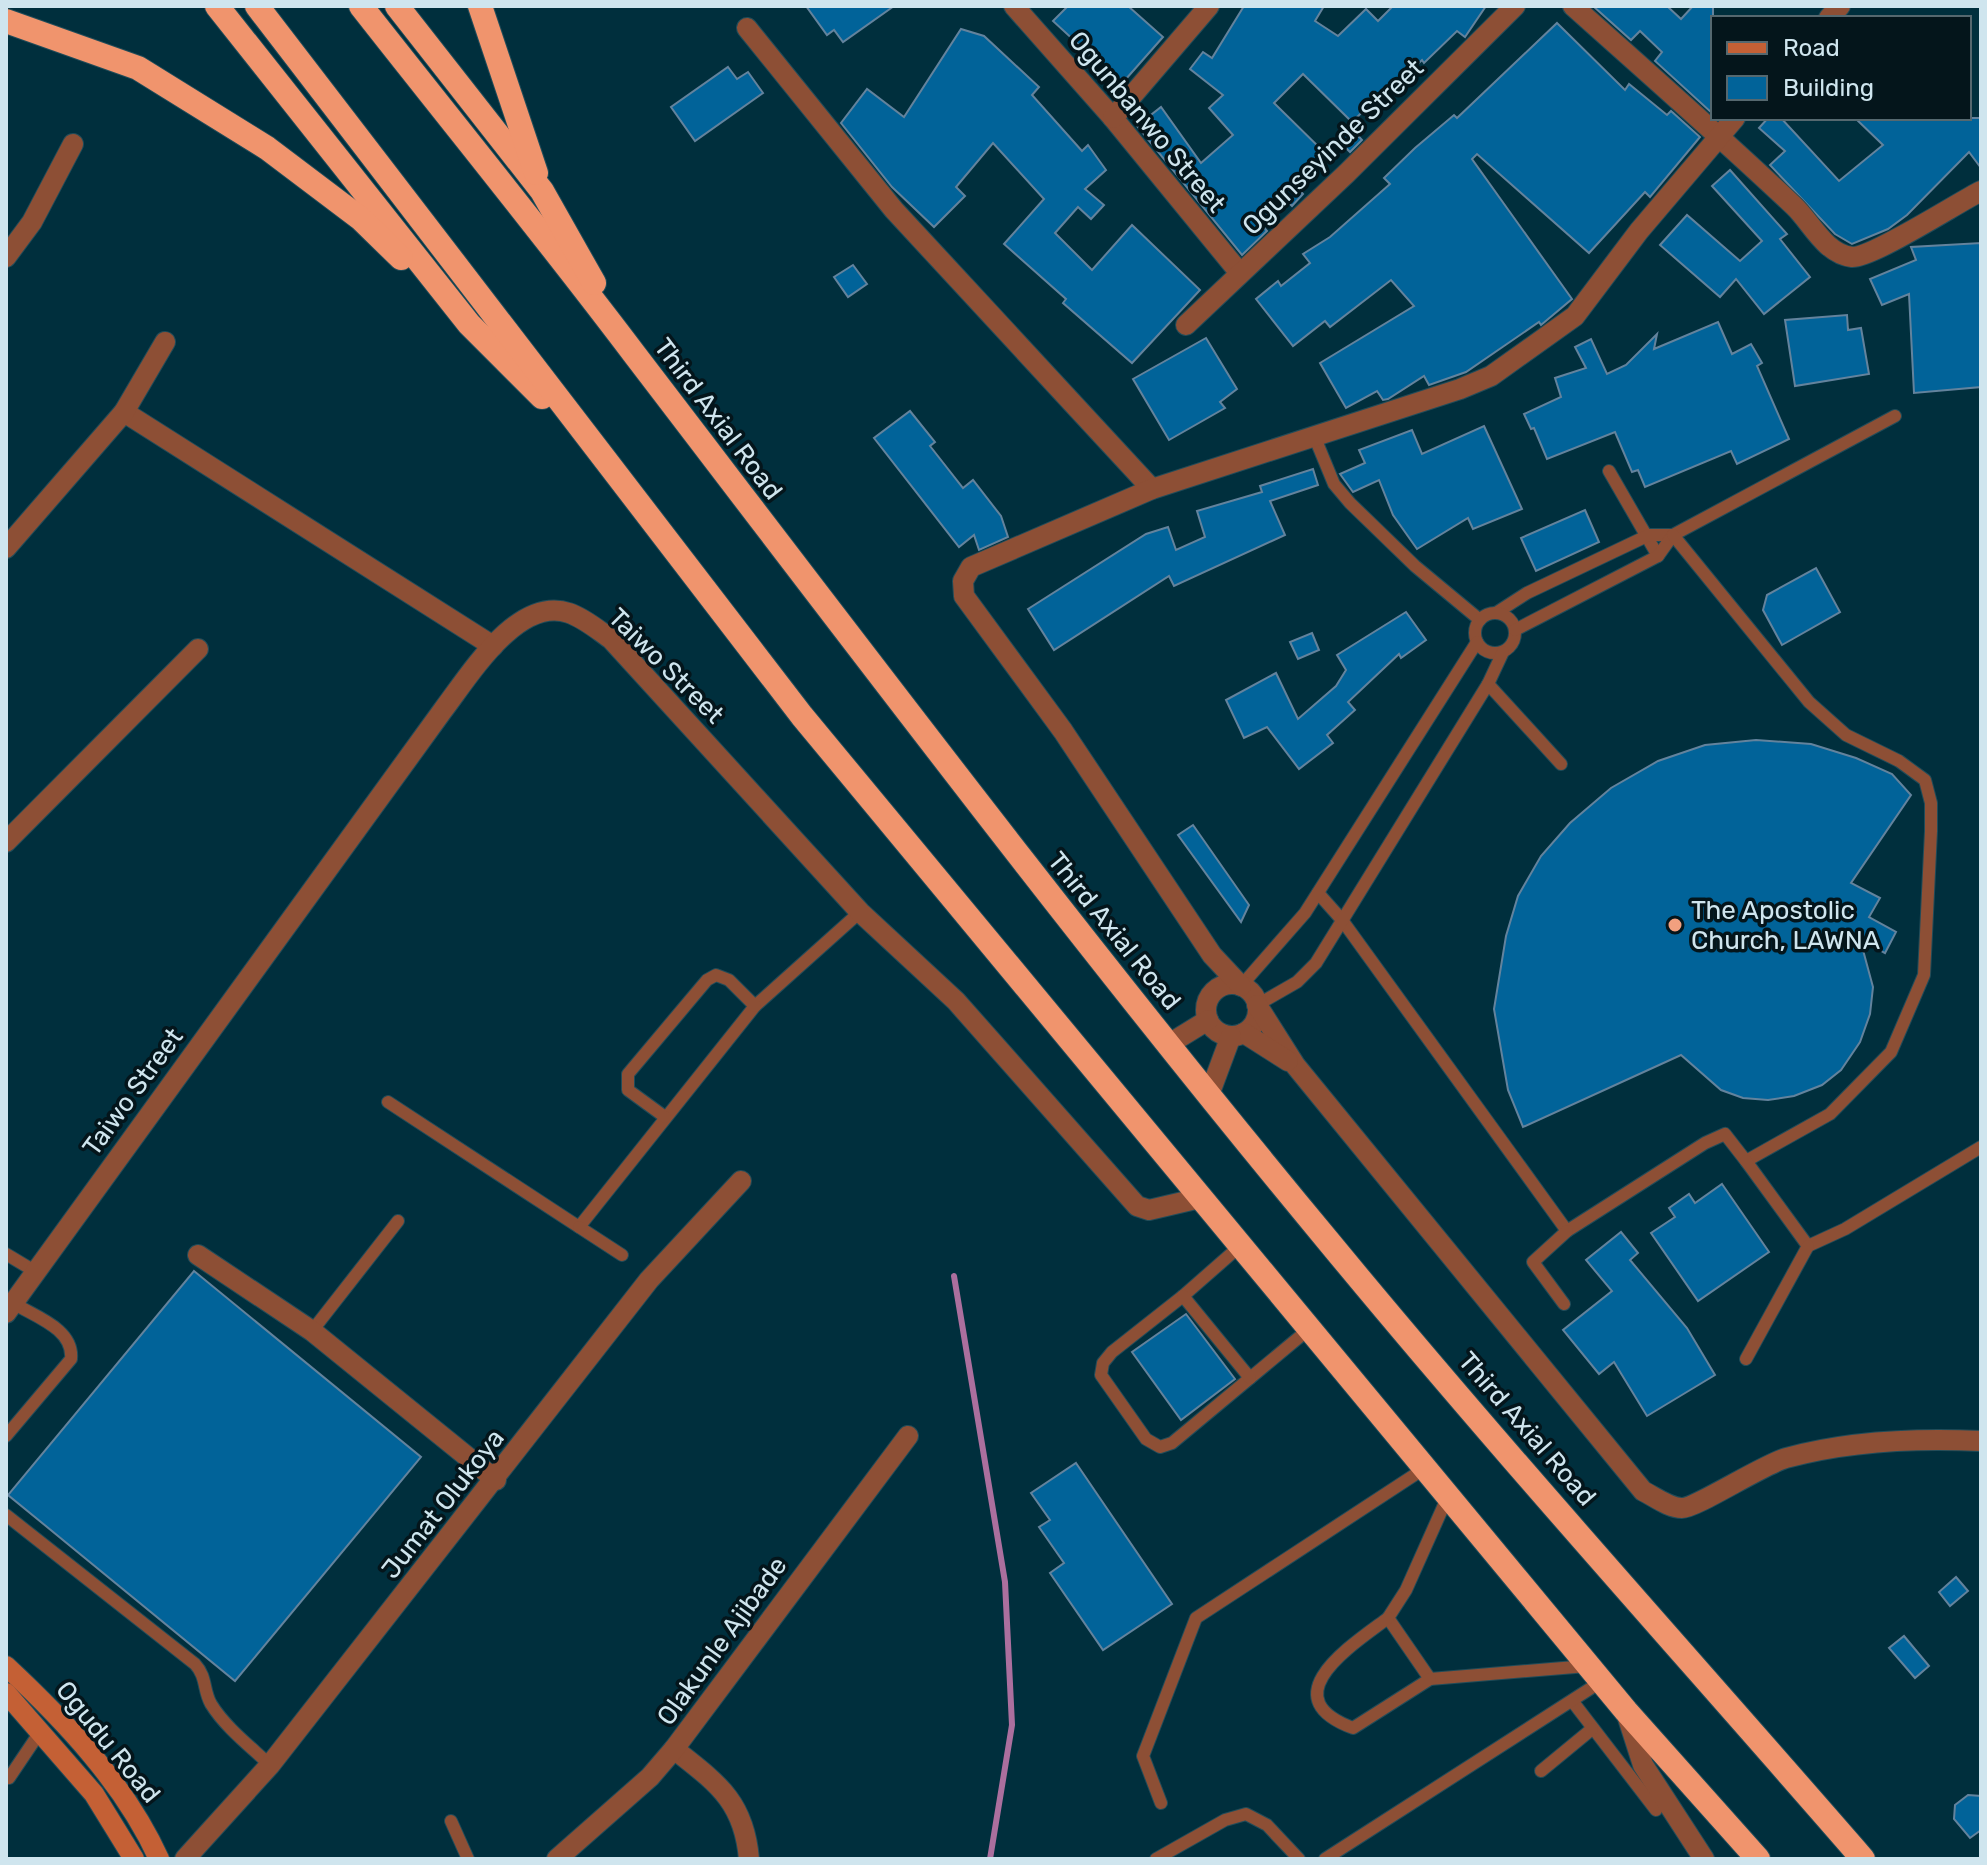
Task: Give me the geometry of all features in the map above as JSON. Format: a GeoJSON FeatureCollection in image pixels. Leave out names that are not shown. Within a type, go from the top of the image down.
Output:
{"type":"FeatureCollection","features":[{"type":"Feature","properties":{"kind":"highway"},"geometry":{"type":"LineString","coordinates":[[217,6],[469,324]]}},
{"type":"Feature","properties":{"kind":"highway"},"geometry":{"type":"LineString","coordinates":[[257,6],[802,716],[1595,1674],[1758,1859]]}},
{"type":"Feature","properties":{"kind":"highway","name":"Third Axial Road"},"geometry":{"type":"LineString","coordinates":[[361,6],[633,351],[801,576],[1209,1095],[1332,1246],[1863,1859]]}},
{"type":"Feature","properties":{"kind":"highway"},"geometry":{"type":"LineString","coordinates":[[397,6],[542,191],[633,351]]}},
{"type":"Feature","properties":{"kind":"highway"},"geometry":{"type":"LineString","coordinates":[[480,6],[542,191]]}},
{"type":"Feature","properties":{"kind":"highway"},"geometry":{"type":"LineString","coordinates":[[6,21],[138,68],[267,148],[361,219],[619,475]]}},
{"type":"Feature","properties":{"kind":"main road","name":"Ogudu Road"},"geometry":{"type":"LineString","coordinates":[[6,1666],[38,1696],[103,1770],[129,1805],[159,1859]]}},
{"type":"Feature","properties":{"kind":"main road","name":"Ogudu Road"},"geometry":{"type":"LineString","coordinates":[[8,1701],[40,1732],[94,1794],[134,1859]]}},
{"type":"Feature","properties":{"kind":"street","name":"Ogunbanwo Street"},"geometry":{"type":"LineString","coordinates":[[1014,6],[1113,118],[1239,272]]}},
{"type":"Feature","properties":{"kind":"street"},"geometry":{"type":"LineString","coordinates":[[1113,118],[1209,6]]}},
{"type":"Feature","properties":{"kind":"street","name":"Ogunseyinde Street"},"geometry":{"type":"LineString","coordinates":[[1186,325],[1347,173],[1515,6]]}},
{"type":"Feature","properties":{"kind":"street"},"geometry":{"type":"LineString","coordinates":[[1573,6],[1719,135],[1799,211],[1831,248],[1854,257],[1866,254],[1981,191]]}},
{"type":"Feature","properties":{"kind":"street"},"geometry":{"type":"LineString","coordinates":[[747,28],[894,210],[1152,489]]}},
{"type":"Feature","properties":{"kind":"street"},"geometry":{"type":"LineString","coordinates":[[1733,120],[1582,308],[1551,336],[1510,364],[1470,385],[1152,489],[971,567],[963,581],[964,596],[1063,731],[1212,955],[1254,997],[1295,1065],[1643,1491],[1682,1508],[1693,1506],[1745,1475],[1785,1459],[1881,1443],[1981,1441]]}},
{"type":"Feature","properties":{"kind":"street"},"geometry":{"type":"LineString","coordinates":[[6,257],[32,222],[73,144]]}},
{"type":"Feature","properties":{"kind":"street"},"geometry":{"type":"LineString","coordinates":[[6,548],[124,412],[165,342]]}},
{"type":"Feature","properties":{"kind":"street"},"geometry":{"type":"LineString","coordinates":[[124,412],[493,646]]}},
{"type":"Feature","properties":{"kind":"street","name":"Taiwo Street"},"geometry":{"type":"LineString","coordinates":[[10,1308],[263,954],[493,646],[519,621],[543,613],[566,612],[589,623],[611,639],[860,912],[956,1001],[1137,1206],[1149,1210],[1200,1198]]}},
{"type":"Feature","properties":{"kind":"street"},"geometry":{"type":"LineString","coordinates":[[6,842],[198,649]]}},
{"type":"Feature","properties":{"kind":"street"},"geometry":{"type":"LineString","coordinates":[[1212,955],[1214,991]]}},
{"type":"Feature","properties":{"kind":"street"},"geometry":{"type":"LineString","coordinates":[[1241,986],[1222,986],[1214,991],[1208,999],[1208,1020],[1221,1033],[1237,1034],[1295,1065]]}},
{"type":"Feature","properties":{"kind":"street"},"geometry":{"type":"LineString","coordinates":[[1209,1095],[1237,1034],[1254,1024],[1257,1005]]}},
{"type":"Feature","properties":{"kind":"street"},"geometry":{"type":"LineString","coordinates":[[1169,1044],[1208,1020]]}},
{"type":"Feature","properties":{"kind":"street","name":"Jumat Olukoya"},"geometry":{"type":"LineString","coordinates":[[185,1859],[270,1765],[496,1480],[649,1280],[741,1181]]}},
{"type":"Feature","properties":{"kind":"street"},"geometry":{"type":"LineString","coordinates":[[198,1255],[312,1331],[496,1480]]}},
{"type":"Feature","properties":{"kind":"street","name":"Olakunle Ajibade"},"geometry":{"type":"LineString","coordinates":[[557,1859],[650,1777],[674,1749],[908,1436]]}},
{"type":"Feature","properties":{"kind":"street"},"geometry":{"type":"LineString","coordinates":[[1626,1711],[1643,1765],[1704,1859]]}},
{"type":"Feature","properties":{"kind":"street"},"geometry":{"type":"LineString","coordinates":[[674,1749],[722,1787],[737,1808],[747,1837],[749,1859]]}},
{"type":"Feature","properties":{"kind":"lane"},"geometry":{"type":"LineString","coordinates":[[1515,630],[1658,556],[1673,535],[1895,416]]}},
{"type":"Feature","properties":{"kind":"lane"},"geometry":{"type":"LineString","coordinates":[[1315,438],[1334,484],[1350,503],[1415,566],[1480,620]]}},
{"type":"Feature","properties":{"kind":"lane"},"geometry":{"type":"LineString","coordinates":[[1609,471],[1649,535],[1658,556]]}},
{"type":"Feature","properties":{"kind":"lane"},"geometry":{"type":"LineString","coordinates":[[1241,986],[1318,893],[1477,642],[1476,627],[1480,620],[1527,593],[1649,535],[1673,535]]}},
{"type":"Feature","properties":{"kind":"lane"},"geometry":{"type":"LineString","coordinates":[[1673,535],[1809,702],[1846,735],[1899,761],[1925,780],[1931,803],[1924,975],[1891,1052],[1830,1114],[1746,1161]]}},
{"type":"Feature","properties":{"kind":"lane"},"geometry":{"type":"LineString","coordinates":[[1257,1005],[1297,982],[1316,963],[1488,684],[1503,652],[1515,639],[1512,621],[1496,613]]}},
{"type":"Feature","properties":{"kind":"lane"},"geometry":{"type":"LineString","coordinates":[[1477,642],[1484,650],[1503,652]]}},
{"type":"Feature","properties":{"kind":"lane"},"geometry":{"type":"LineString","coordinates":[[1488,684],[1561,764]]}},
{"type":"Feature","properties":{"kind":"lane"},"geometry":{"type":"LineString","coordinates":[[1318,893],[1342,920],[1567,1231]]}},
{"type":"Feature","properties":{"kind":"lane"},"geometry":{"type":"LineString","coordinates":[[579,1227],[755,1006],[860,912]]}},
{"type":"Feature","properties":{"kind":"lane"},"geometry":{"type":"LineString","coordinates":[[665,1117],[628,1090],[628,1074],[707,980],[716,975],[729,980],[755,1006]]}},
{"type":"Feature","properties":{"kind":"lane"},"geometry":{"type":"LineString","coordinates":[[388,1102],[622,1255]]}},
{"type":"Feature","properties":{"kind":"lane"},"geometry":{"type":"LineString","coordinates":[[1564,1304],[1533,1262],[1567,1231],[1705,1143],[1725,1134],[1808,1246]]}},
{"type":"Feature","properties":{"kind":"lane"},"geometry":{"type":"LineString","coordinates":[[1746,1359],[1808,1246],[1845,1229],[1981,1147]]}},
{"type":"Feature","properties":{"kind":"lane"},"geometry":{"type":"LineString","coordinates":[[312,1331],[398,1221]]}},
{"type":"Feature","properties":{"kind":"lane"},"geometry":{"type":"LineString","coordinates":[[1240,1246],[1112,1352],[1103,1363],[1101,1375],[1146,1439],[1160,1447],[1172,1443],[1309,1329]]}},
{"type":"Feature","properties":{"kind":"lane"},"geometry":{"type":"LineString","coordinates":[[6,1254],[36,1272]]}},
{"type":"Feature","properties":{"kind":"lane"},"geometry":{"type":"LineString","coordinates":[[1183,1296],[1250,1378]]}},
{"type":"Feature","properties":{"kind":"lane"},"geometry":{"type":"LineString","coordinates":[[6,1436],[71,1359],[72,1348],[67,1336],[10,1308]]}},
{"type":"Feature","properties":{"kind":"lane"},"geometry":{"type":"LineString","coordinates":[[1161,1803],[1143,1756],[1196,1618],[1425,1468]]}},
{"type":"Feature","properties":{"kind":"lane"},"geometry":{"type":"LineString","coordinates":[[1448,1496],[1406,1590],[1388,1618],[1329,1663],[1318,1679],[1318,1698],[1331,1720],[1353,1728],[1430,1679],[1595,1674]]}},
{"type":"Feature","properties":{"kind":"lane"},"geometry":{"type":"LineString","coordinates":[[6,1515],[195,1664],[204,1673],[207,1697],[214,1708],[270,1765]]}},
{"type":"Feature","properties":{"kind":"lane"},"geometry":{"type":"LineString","coordinates":[[1388,1618],[1430,1679]]}},
{"type":"Feature","properties":{"kind":"lane"},"geometry":{"type":"LineString","coordinates":[[1325,1859],[1573,1702],[1595,1674]]}},
{"type":"Feature","properties":{"kind":"lane"},"geometry":{"type":"LineString","coordinates":[[1573,1702],[1656,1810]]}},
{"type":"Feature","properties":{"kind":"lane"},"geometry":{"type":"LineString","coordinates":[[1541,1771],[1592,1729]]}},
{"type":"Feature","properties":{"kind":"lane"},"geometry":{"type":"LineString","coordinates":[[9,1778],[40,1732]]}},
{"type":"Feature","properties":{"kind":"lane"},"geometry":{"type":"LineString","coordinates":[[1156,1859],[1225,1820],[1246,1814],[1267,1825],[1299,1859]]}},
{"type":"Feature","properties":{"kind":"lane"},"geometry":{"type":"LineString","coordinates":[[451,1821],[468,1859]]}},
{"type":"Feature","properties":{"kind":"building"},"geometry":{"type":"Polygon","coordinates":[[[806,6],[894,6],[843,42],[834,30],[827,35],[806,6]]]}},
{"type":"Feature","properties":{"kind":"building"},"geometry":{"type":"Polygon","coordinates":[[[1068,6],[1128,6],[1163,37],[1118,88],[1086,60],[1090,55],[1053,21],[1068,6]]]}},
{"type":"Feature","properties":{"kind":"building"},"geometry":{"type":"Polygon","coordinates":[[[1244,6],[1324,6],[1315,21],[1338,36],[1366,9],[1378,21],[1393,6],[1486,6],[1465,37],[1457,31],[1424,63],[1422,60],[1390,90],[1388,87],[1352,122],[1303,74],[1274,103],[1328,156],[1297,187],[1303,194],[1292,206],[1287,201],[1262,225],[1267,231],[1242,255],[1137,126],[1161,107],[1201,163],[1233,135],[1209,108],[1223,95],[1190,69],[1203,52],[1212,58],[1244,6]]]}},
{"type":"Feature","properties":{"kind":"building"},"geometry":{"type":"Polygon","coordinates":[[[1593,6],[1667,6],[1681,19],[1693,6],[1713,6],[1711,112],[1655,61],[1662,52],[1640,31],[1631,40],[1593,6]]]}},
{"type":"Feature","properties":{"kind":"building"},"geometry":{"type":"Polygon","coordinates":[[[1557,23],[1625,90],[1629,84],[1667,115],[1671,111],[1700,137],[1650,197],[1645,192],[1589,253],[1477,154],[1472,159],[1572,299],[1541,325],[1539,322],[1466,372],[1429,385],[1424,376],[1388,399],[1383,400],[1377,391],[1346,408],[1320,363],[1414,306],[1391,280],[1330,327],[1325,321],[1293,346],[1256,299],[1278,281],[1281,286],[1310,263],[1303,254],[1330,237],[1390,184],[1384,178],[1415,148],[1454,115],[1457,118],[1557,23]]]}},
{"type":"Feature","properties":{"kind":"building"},"geometry":{"type":"Polygon","coordinates":[[[961,29],[984,36],[1039,87],[1032,95],[1082,151],[1088,145],[1106,170],[1085,189],[1104,205],[1091,219],[1078,207],[1055,233],[1092,270],[1132,225],[1200,290],[1132,363],[1063,303],[1066,299],[1004,244],[1044,199],[993,143],[956,187],[965,196],[934,227],[892,187],[841,123],[867,89],[904,117],[961,29]]]}},
{"type":"Feature","properties":{"kind":"building"},"geometry":{"type":"Polygon","coordinates":[[[728,67],[737,79],[748,72],[763,93],[695,141],[671,107],[728,67]]]}},
{"type":"Feature","properties":{"kind":"building"},"geometry":{"type":"Polygon","coordinates":[[[1981,118],[1981,168],[1969,152],[1907,215],[1888,229],[1852,244],[1835,234],[1770,165],[1785,151],[1759,128],[1766,120],[1783,120],[1839,181],[1883,145],[1857,120],[1981,118]]]}},
{"type":"Feature","properties":{"kind":"building"},"geometry":{"type":"Polygon","coordinates":[[[1351,128],[1362,140],[1350,152],[1338,140],[1351,128]]]}},
{"type":"Feature","properties":{"kind":"building"},"geometry":{"type":"Polygon","coordinates":[[[1730,170],[1787,234],[1780,239],[1810,277],[1764,314],[1736,279],[1720,297],[1660,245],[1687,215],[1740,261],[1762,241],[1712,186],[1730,170]]]}},
{"type":"Feature","properties":{"kind":"building"},"geometry":{"type":"Polygon","coordinates":[[[1981,243],[1981,387],[1914,393],[1909,294],[1882,305],[1870,279],[1916,260],[1911,247],[1981,243]]]}},
{"type":"Feature","properties":{"kind":"building"},"geometry":{"type":"Polygon","coordinates":[[[853,265],[867,284],[848,297],[834,277],[853,265]]]}},
{"type":"Feature","properties":{"kind":"building"},"geometry":{"type":"Polygon","coordinates":[[[1847,315],[1848,330],[1861,328],[1869,374],[1795,386],[1785,320],[1847,315]]]}},
{"type":"Feature","properties":{"kind":"building"},"geometry":{"type":"Polygon","coordinates":[[[1718,322],[1732,354],[1751,344],[1762,363],[1757,366],[1789,439],[1737,464],[1731,451],[1645,487],[1638,470],[1632,472],[1615,432],[1547,459],[1534,428],[1531,429],[1524,414],[1561,397],[1555,378],[1586,368],[1575,347],[1591,339],[1607,374],[1626,365],[1657,334],[1654,349],[1718,322]]]}},
{"type":"Feature","properties":{"kind":"building"},"geometry":{"type":"Polygon","coordinates":[[[1206,338],[1237,389],[1220,402],[1225,408],[1169,440],[1133,379],[1206,338]]]}},
{"type":"Feature","properties":{"kind":"building"},"geometry":{"type":"Polygon","coordinates":[[[910,411],[935,442],[930,446],[963,488],[973,480],[1001,516],[1008,537],[979,550],[974,535],[959,547],[874,438],[910,411]]]}},
{"type":"Feature","properties":{"kind":"building"},"geometry":{"type":"Polygon","coordinates":[[[1484,426],[1522,509],[1473,529],[1468,518],[1417,549],[1393,515],[1379,480],[1353,492],[1340,474],[1365,463],[1359,450],[1412,430],[1422,454],[1484,426]]]}},
{"type":"Feature","properties":{"kind":"building"},"geometry":{"type":"Polygon","coordinates":[[[1313,469],[1318,485],[1270,501],[1285,535],[1174,586],[1169,576],[1054,650],[1028,609],[1146,534],[1168,527],[1176,550],[1205,537],[1197,511],[1262,492],[1260,486],[1313,469]]]}},
{"type":"Feature","properties":{"kind":"building"},"geometry":{"type":"Polygon","coordinates":[[[1585,510],[1599,542],[1536,571],[1521,538],[1585,510]]]}},
{"type":"Feature","properties":{"kind":"building"},"geometry":{"type":"Polygon","coordinates":[[[1816,568],[1840,612],[1782,645],[1763,610],[1767,595],[1816,568]]]}},
{"type":"Feature","properties":{"kind":"building"},"geometry":{"type":"Polygon","coordinates":[[[1406,612],[1426,640],[1401,658],[1399,654],[1348,702],[1355,710],[1327,735],[1333,743],[1299,769],[1267,727],[1244,738],[1226,700],[1276,673],[1298,719],[1336,686],[1346,670],[1337,655],[1406,612]]]}},
{"type":"Feature","properties":{"kind":"building"},"geometry":{"type":"Polygon","coordinates":[[[1312,633],[1319,650],[1298,659],[1290,642],[1312,633]]]}},
{"type":"Feature","properties":{"kind":"building","name":"The Apostolic Church, LAWNA"},"geometry":{"type":"Polygon","coordinates":[[[1756,740],[1811,744],[1856,758],[1892,774],[1911,795],[1851,883],[1880,898],[1869,917],[1896,932],[1885,953],[1860,939],[1873,987],[1870,1014],[1860,1042],[1841,1070],[1822,1085],[1794,1096],[1768,1100],[1743,1098],[1721,1090],[1681,1055],[1523,1127],[1508,1090],[1494,1009],[1506,936],[1518,896],[1541,856],[1570,823],[1611,788],[1658,761],[1705,745],[1756,740]]]}},
{"type":"Feature","properties":{"kind":"building"},"geometry":{"type":"Polygon","coordinates":[[[1193,825],[1249,905],[1241,922],[1178,835],[1193,825]]]}},
{"type":"Feature","properties":{"kind":"building"},"geometry":{"type":"Polygon","coordinates":[[[1722,1184],[1769,1252],[1698,1301],[1651,1233],[1675,1217],[1669,1208],[1689,1194],[1695,1203],[1722,1184]]]}},
{"type":"Feature","properties":{"kind":"building"},"geometry":{"type":"Polygon","coordinates":[[[1621,1232],[1638,1253],[1630,1260],[1687,1328],[1715,1375],[1647,1416],[1614,1362],[1599,1374],[1563,1330],[1612,1291],[1586,1260],[1621,1232]]]}},
{"type":"Feature","properties":{"kind":"building"},"geometry":{"type":"Polygon","coordinates":[[[194,1271],[421,1457],[235,1681],[8,1495],[194,1271]]]}},
{"type":"Feature","properties":{"kind":"building"},"geometry":{"type":"Polygon","coordinates":[[[1186,1314],[1235,1379],[1181,1420],[1132,1352],[1186,1314]]]}},
{"type":"Feature","properties":{"kind":"building"},"geometry":{"type":"Polygon","coordinates":[[[1076,1463],[1172,1604],[1103,1650],[1050,1573],[1064,1563],[1039,1527],[1050,1520],[1031,1493],[1076,1463]]]}},
{"type":"Feature","properties":{"kind":"building"},"geometry":{"type":"Polygon","coordinates":[[[1956,1577],[1968,1591],[1950,1606],[1939,1592],[1956,1577]]]}},
{"type":"Feature","properties":{"kind":"building"},"geometry":{"type":"Polygon","coordinates":[[[1904,1636],[1929,1666],[1915,1678],[1889,1648],[1904,1636]]]}},
{"type":"Feature","properties":{"kind":"building"},"geometry":{"type":"Polygon","coordinates":[[[1968,1795],[1981,1796],[1981,1830],[1970,1838],[1954,1819],[1955,1805],[1968,1795]]]}},
{"type":"Feature","properties":{"kind":"waterway"},"geometry":{"type":"LineString","coordinates":[[954,1276],[1005,1582],[1012,1725],[990,1859]]}},
{"type":"Feature","properties":{"kind":"place","name":"The Apostolic Church, LAWNA"},"geometry":{"type":"Point","coordinates":[1675,925]}}]}
